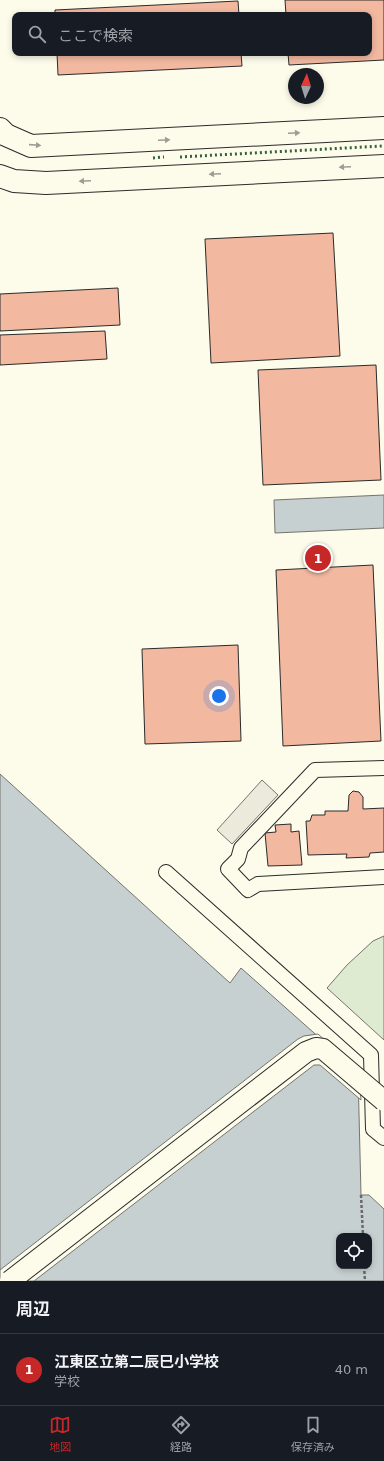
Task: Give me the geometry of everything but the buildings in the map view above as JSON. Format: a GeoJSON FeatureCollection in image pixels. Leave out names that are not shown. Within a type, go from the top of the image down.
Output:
{"type":"FeatureCollection","features":[{"type":"Feature","properties":{"kind":"street"},"geometry":{"type":"LineString","coordinates":[[0,129],[6,135],[31,146],[384,128]]}},
{"type":"Feature","properties":{"kind":"street"},"geometry":{"type":"LineString","coordinates":[[0,176],[14,181],[46,183],[384,166]]}},
{"type":"Feature","properties":{"kind":"street"},"geometry":{"type":"LineString","coordinates":[[10,1281],[306,1052],[316,1048],[322,1049],[384,1101]]}},
{"type":"Feature","properties":{"kind":"lane"},"geometry":{"type":"LineString","coordinates":[[384,768],[315,770],[241,848],[238,859],[228,869],[248,890],[258,884],[384,877]]}},
{"type":"Feature","properties":{"kind":"lane"},"geometry":{"type":"LineString","coordinates":[[166,872],[371,1055],[373,1129],[384,1138]]}},
{"type":"Feature","properties":{"kind":"path"},"geometry":{"type":"LineString","coordinates":[[361,1195],[363,1233]]}},
{"type":"Feature","properties":{"kind":"path"},"geometry":{"type":"LineString","coordinates":[[364,1269],[365,1281]]}},
{"type":"Feature","properties":{"kind":"green space"},"geometry":{"type":"Polygon","coordinates":[[[384,936],[384,1040],[327,988],[347,965],[373,941],[384,936]]]}},
{"type":"Feature","properties":{"kind":"shaded area"},"geometry":{"type":"Polygon","coordinates":[[[384,495],[384,528],[275,533],[274,500],[384,495]]]}},
{"type":"Feature","properties":{"kind":"shaded area"},"geometry":{"type":"Polygon","coordinates":[[[0,774],[230,983],[241,968],[358,1072],[361,1195],[369,1195],[384,1209],[384,1281],[0,1281],[0,774]]]}},
{"type":"Feature","properties":{"kind":"shaded area"},"geometry":{"type":"Polygon","coordinates":[[[262,780],[278,795],[232,844],[217,830],[262,780]]]}},
{"type":"Feature","properties":{"kind":"pier"},"geometry":{"type":"Polygon","coordinates":[[[318,1034],[359,1071],[361,1100],[320,1065],[314,1065],[34,1281],[0,1281],[0,1270],[298,1039],[304,1036],[318,1034]]]}},
{"type":"Feature","properties":{"kind":"hedge"},"geometry":{"type":"LineString","coordinates":[[180,157],[382,146]]}},
{"type":"Feature","properties":{"kind":"hedge"},"geometry":{"type":"LineString","coordinates":[[153,158],[164,157]]}},
{"type":"Feature","properties":{"kind":"place","name":"江東区立第二辰巳小学校"},"geometry":{"type":"Point","coordinates":[318,558]}}]}
